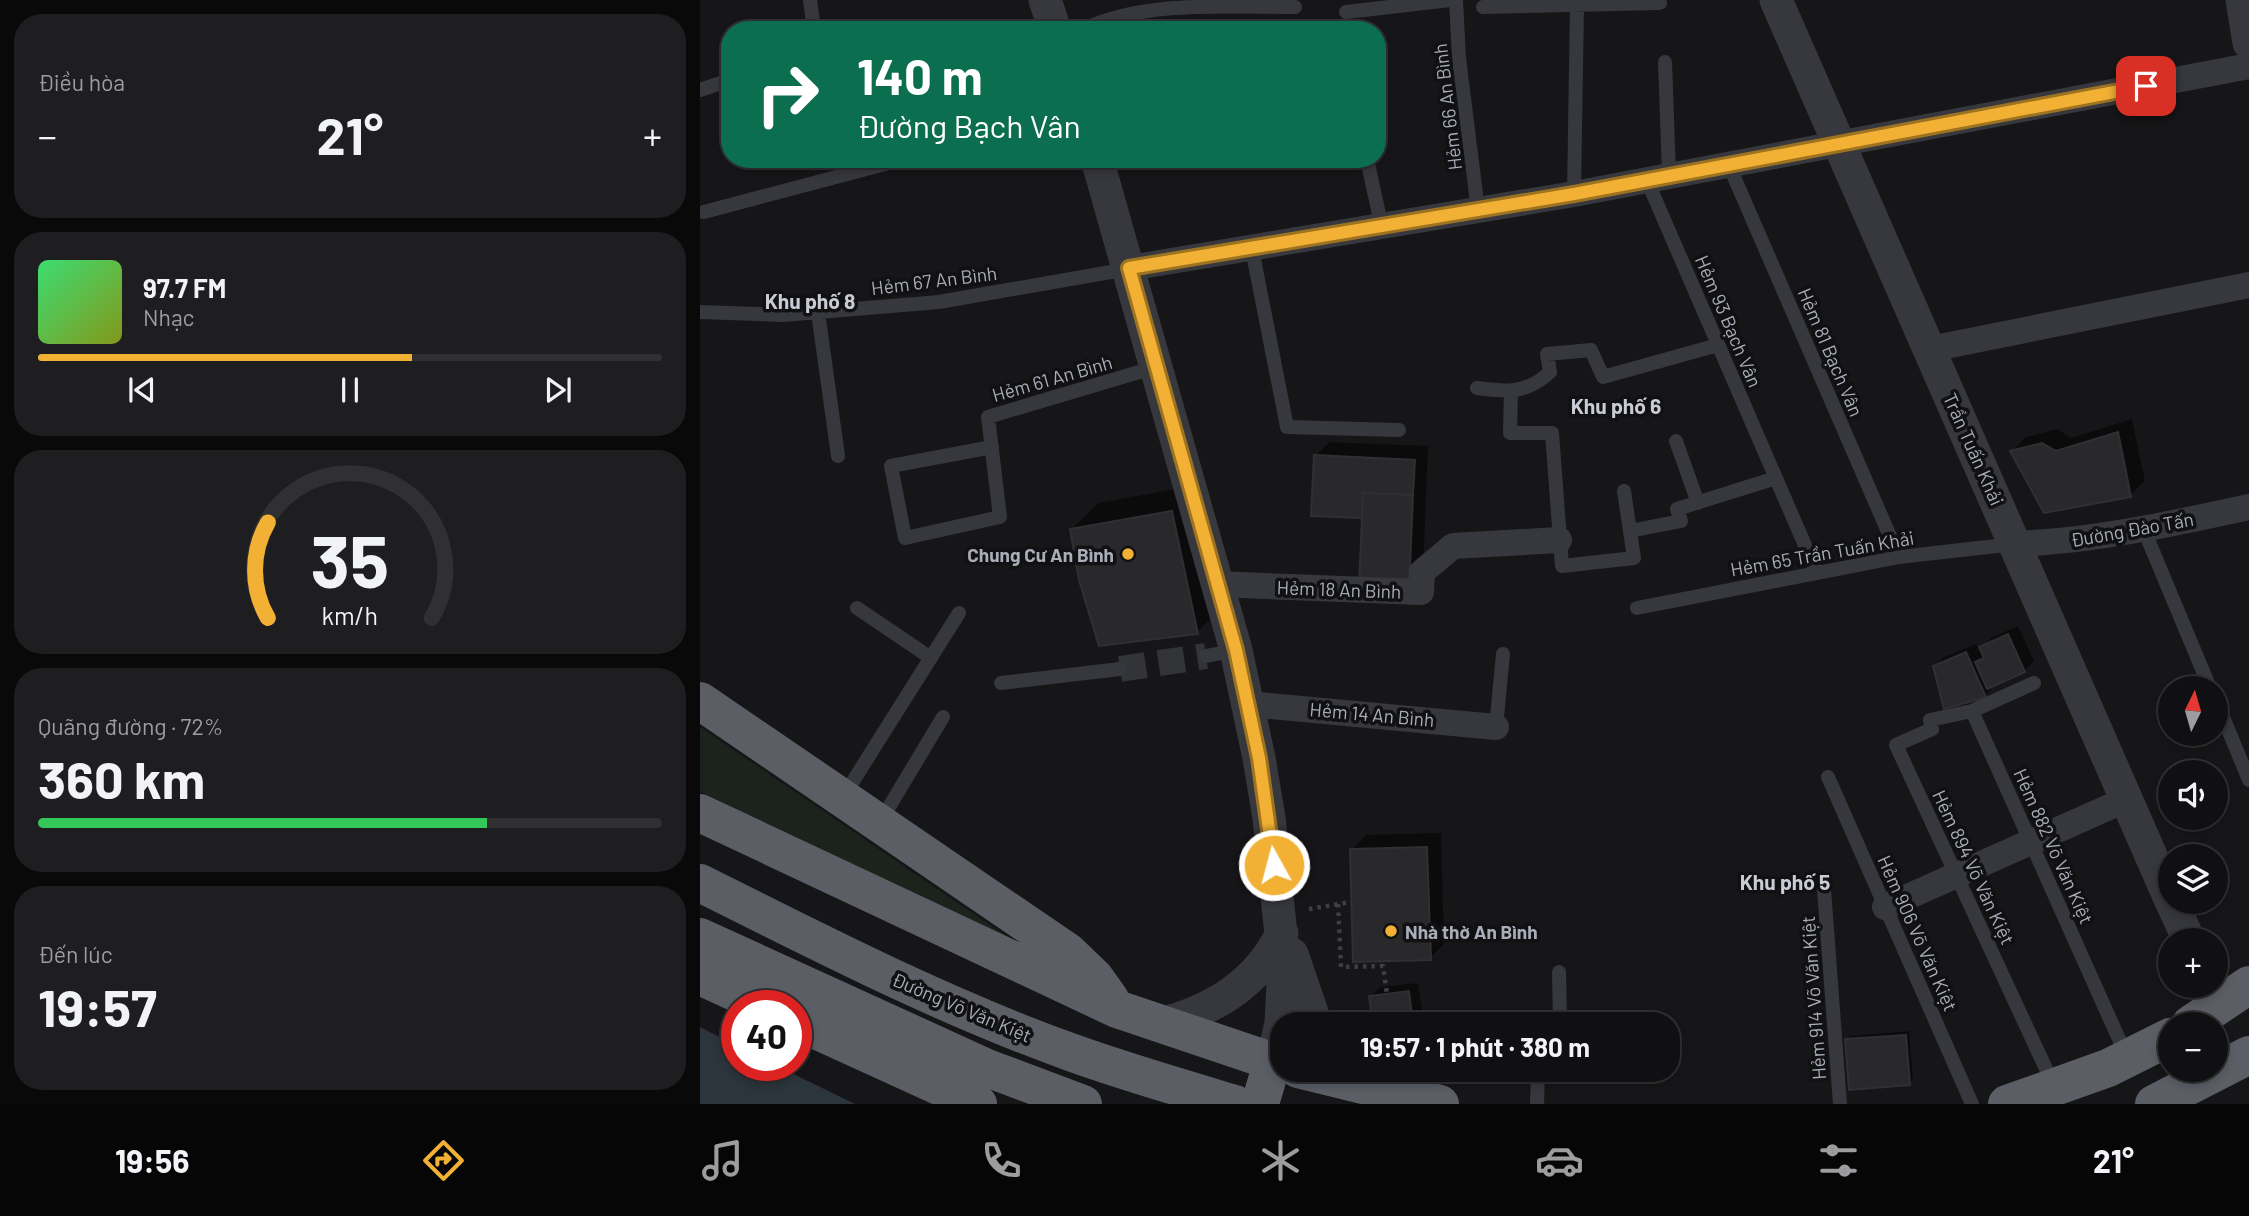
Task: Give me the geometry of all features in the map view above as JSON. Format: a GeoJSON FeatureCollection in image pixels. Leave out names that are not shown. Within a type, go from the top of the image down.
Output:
{"type":"FeatureCollection","features":[{"type":"Feature","properties":{"kind":"highway"},"geometry":{"type":"LineString","coordinates":[[700,701],[1068,953],[1095,978],[1117,1009]]}},
{"type":"Feature","properties":{"kind":"highway"},"geometry":{"type":"LineString","coordinates":[[700,813],[1117,1009],[1270,1062]]}},
{"type":"Feature","properties":{"kind":"highway","name":"Đường Võ Văn Kiệt"},"geometry":{"type":"LineString","coordinates":[[700,883],[847,956],[1010,1029],[1073,1054],[1235,1104]]}},
{"type":"Feature","properties":{"kind":"highway"},"geometry":{"type":"LineString","coordinates":[[700,937],[987,1068],[1083,1104]]}},
{"type":"Feature","properties":{"kind":"highway"},"geometry":{"type":"LineString","coordinates":[[700,976],[730,990]]}},
{"type":"Feature","properties":{"kind":"highway"},"geometry":{"type":"LineString","coordinates":[[812,1028],[978,1104]]}},
{"type":"Feature","properties":{"kind":"highway"},"geometry":{"type":"LineString","coordinates":[[2007,1104],[2055,1089],[2128,1059],[2158,1043]]}},
{"type":"Feature","properties":{"kind":"highway"},"geometry":{"type":"LineString","coordinates":[[2154,1104],[2249,1055]]}},
{"type":"Feature","properties":{"kind":"highway"},"geometry":{"type":"LineString","coordinates":[[1260,1104],[1296,1082]]}},
{"type":"Feature","properties":{"kind":"highway"},"geometry":{"type":"LineString","coordinates":[[1340,1082],[1440,1104]]}},
{"type":"Feature","properties":{"kind":"street"},"geometry":{"type":"LineString","coordinates":[[1045,0],[1052,21]]}},
{"type":"Feature","properties":{"kind":"street","name":"Trần Tuấn Khải"},"geometry":{"type":"LineString","coordinates":[[1776,0],[2158,872]]}},
{"type":"Feature","properties":{"kind":"street"},"geometry":{"type":"LineString","coordinates":[[2242,0],[2249,43]]}},
{"type":"Feature","properties":{"kind":"street"},"geometry":{"type":"LineString","coordinates":[[1129,268],[1574,194],[1657,176],[2249,66]]}},
{"type":"Feature","properties":{"kind":"street"},"geometry":{"type":"LineString","coordinates":[[1100,168],[1215,583],[1221,653],[1248,704],[1269,818],[1281,923],[1283,995],[1288,1012]]}},
{"type":"Feature","properties":{"kind":"street"},"geometry":{"type":"LineString","coordinates":[[1930,349],[2249,285]]}},
{"type":"Feature","properties":{"kind":"street","name":"Đường Đào Tấn"},"geometry":{"type":"LineString","coordinates":[[2015,544],[2056,543],[2144,530],[2249,507]]}},
{"type":"Feature","properties":{"kind":"street","name":"Hẻm 18 An Bình"},"geometry":{"type":"LineString","coordinates":[[1215,583],[1421,592],[1422,572],[1453,546],[1559,540]]}},
{"type":"Feature","properties":{"kind":"street","name":"Hẻm 14 An Bình"},"geometry":{"type":"LineString","coordinates":[[1248,704],[1496,727]]}},
{"type":"Feature","properties":{"kind":"street"},"geometry":{"type":"LineString","coordinates":[[1885,907],[2125,800]]}},
{"type":"Feature","properties":{"kind":"street"},"geometry":{"type":"LineString","coordinates":[[1281,923],[1312,1012]]}},
{"type":"Feature","properties":{"kind":"street"},"geometry":{"type":"LineString","coordinates":[[1157,1025],[1190,1016],[1225,999],[1264,963],[1281,923]]}},
{"type":"Feature","properties":{"kind":"lane"},"geometry":{"type":"LineString","coordinates":[[810,0],[813,21]]}},
{"type":"Feature","properties":{"kind":"lane"},"geometry":{"type":"LineString","coordinates":[[1346,12],[1450,0]]}},
{"type":"Feature","properties":{"kind":"lane","name":"Hẻm 66 An Bình"},"geometry":{"type":"LineString","coordinates":[[1456,0],[1459,58],[1478,210]]}},
{"type":"Feature","properties":{"kind":"lane"},"geometry":{"type":"LineString","coordinates":[[1483,6],[1660,3]]}},
{"type":"Feature","properties":{"kind":"lane"},"geometry":{"type":"LineString","coordinates":[[1574,194],[1577,4]]}},
{"type":"Feature","properties":{"kind":"lane"},"geometry":{"type":"LineString","coordinates":[[1098,21],[1155,7],[1294,7]]}},
{"type":"Feature","properties":{"kind":"lane"},"geometry":{"type":"LineString","coordinates":[[1657,176],[1665,62]]}},
{"type":"Feature","properties":{"kind":"lane"},"geometry":{"type":"LineString","coordinates":[[700,90],[721,82]]}},
{"type":"Feature","properties":{"kind":"lane","name":"Hẻm 81 Bạch Vân"},"geometry":{"type":"LineString","coordinates":[[1728,163],[1899,557]]}},
{"type":"Feature","properties":{"kind":"lane"},"geometry":{"type":"LineString","coordinates":[[704,212],[870,168]]}},
{"type":"Feature","properties":{"kind":"lane"},"geometry":{"type":"LineString","coordinates":[[1369,168],[1382,228]]}},
{"type":"Feature","properties":{"kind":"lane","name":"Hẻm 93 Bạch Vân"},"geometry":{"type":"LineString","coordinates":[[1657,176],[1718,345],[1817,573]]}},
{"type":"Feature","properties":{"kind":"lane"},"geometry":{"type":"LineString","coordinates":[[1252,249],[1287,427],[1399,430]]}},
{"type":"Feature","properties":{"kind":"lane","name":"Hẻm 67 An Bình"},"geometry":{"type":"LineString","coordinates":[[700,312],[783,315],[939,302],[1129,268]]}},
{"type":"Feature","properties":{"kind":"lane"},"geometry":{"type":"LineString","coordinates":[[818,312],[838,456]]}},
{"type":"Feature","properties":{"kind":"lane"},"geometry":{"type":"LineString","coordinates":[[1477,388],[1511,392],[1535,386],[1550,372],[1547,354],[1591,350],[1602,377],[1718,345]]}},
{"type":"Feature","properties":{"kind":"lane","name":"Hẻm 61 An Bình"},"geometry":{"type":"LineString","coordinates":[[992,447],[891,466],[905,538],[1000,517],[992,447],[988,416],[1156,367]]}},
{"type":"Feature","properties":{"kind":"lane"},"geometry":{"type":"LineString","coordinates":[[1511,392],[1510,433],[1552,432],[1562,566],[1634,558],[1624,491]]}},
{"type":"Feature","properties":{"kind":"lane"},"geometry":{"type":"LineString","coordinates":[[1676,441],[1698,503]]}},
{"type":"Feature","properties":{"kind":"lane"},"geometry":{"type":"LineString","coordinates":[[1630,531],[1681,521],[1677,509],[1776,478]]}},
{"type":"Feature","properties":{"kind":"lane"},"geometry":{"type":"LineString","coordinates":[[2144,530],[2205,676]]}},
{"type":"Feature","properties":{"kind":"lane","name":"Hẻm 65 Trần Tuấn Khải"},"geometry":{"type":"LineString","coordinates":[[1636,608],[1899,557],[2015,544]]}},
{"type":"Feature","properties":{"kind":"lane"},"geometry":{"type":"LineString","coordinates":[[857,608],[931,658]]}},
{"type":"Feature","properties":{"kind":"lane"},"geometry":{"type":"LineString","coordinates":[[843,798],[960,613]]}},
{"type":"Feature","properties":{"kind":"lane"},"geometry":{"type":"LineString","coordinates":[[1496,727],[1503,654]]}},
{"type":"Feature","properties":{"kind":"lane"},"geometry":{"type":"LineString","coordinates":[[1001,683],[1120,668]]}},
{"type":"Feature","properties":{"kind":"lane"},"geometry":{"type":"LineString","coordinates":[[1972,711],[2034,683]]}},
{"type":"Feature","properties":{"kind":"lane","name":"Hẻm 882 Võ Văn Kiệt"},"geometry":{"type":"LineString","coordinates":[[1972,711],[2128,1059]]}},
{"type":"Feature","properties":{"kind":"lane","name":"Hẻm 894 Võ Văn Kiệt"},"geometry":{"type":"LineString","coordinates":[[1972,711],[1930,720],[1933,729],[1896,746],[2055,1089]]}},
{"type":"Feature","properties":{"kind":"lane"},"geometry":{"type":"LineString","coordinates":[[879,823],[943,717]]}},
{"type":"Feature","properties":{"kind":"lane"},"geometry":{"type":"LineString","coordinates":[[2228,729],[2249,780]]}},
{"type":"Feature","properties":{"kind":"lane","name":"Hẻm 906 Võ Văn Kiệt"},"geometry":{"type":"LineString","coordinates":[[1828,777],[1972,1104]]}},
{"type":"Feature","properties":{"kind":"lane","name":"Hẻm 914 Võ Văn Kiệt"},"geometry":{"type":"LineString","coordinates":[[1824,889],[1840,1104]]}},
{"type":"Feature","properties":{"kind":"lane"},"geometry":{"type":"LineString","coordinates":[[1559,972],[1560,1012]]}},
{"type":"Feature","properties":{"kind":"lane"},"geometry":{"type":"LineString","coordinates":[[1537,1104],[1538,1082]]}},
{"type":"Feature","properties":{"kind":"path"},"geometry":{"type":"LineString","coordinates":[[1281,923],[1351,902]]}},
{"type":"Feature","properties":{"kind":"path"},"geometry":{"type":"LineString","coordinates":[[1338,904],[1341,967],[1383,966],[1387,994]]}},
{"type":"Feature","properties":{"kind":"shaded area"},"geometry":{"type":"Polygon","coordinates":[[[700,727],[1028,951],[700,791],[700,727]]]}},
{"type":"Feature","properties":{"kind":"shaded area"},"geometry":{"type":"Polygon","coordinates":[[[700,1027],[721,1038],[721,1081],[808,1081],[855,1104],[700,1104],[700,1027]]]}},
{"type":"Feature","properties":{"kind":"building"},"geometry":{"type":"Polygon","coordinates":[[[2118,432],[2131,497],[2044,513],[2010,451],[2042,443],[2056,451],[2118,432]]]}},
{"type":"Feature","properties":{"kind":"building"},"geometry":{"type":"Polygon","coordinates":[[[1314,455],[1415,460],[1413,495],[1363,493],[1362,518],[1311,516],[1314,455]]]}},
{"type":"Feature","properties":{"kind":"building"},"geometry":{"type":"Polygon","coordinates":[[[1363,493],[1413,495],[1409,589],[1359,587],[1363,493]]]}},
{"type":"Feature","properties":{"kind":"building","name":"Chung Cư An Bình"},"geometry":{"type":"Polygon","coordinates":[[[1172,511],[1198,634],[1099,646],[1079,580],[1070,529],[1172,511]]]}},
{"type":"Feature","properties":{"kind":"building"},"geometry":{"type":"Polygon","coordinates":[[[2008,634],[2025,672],[1987,689],[1975,662],[1984,658],[1979,647],[2008,634]]]}},
{"type":"Feature","properties":{"kind":"building"},"geometry":{"type":"Polygon","coordinates":[[[1966,652],[1986,697],[1944,709],[1933,666],[1966,652]]]}},
{"type":"Feature","properties":{"kind":"building","name":"Nhà thờ An Bình"},"geometry":{"type":"Polygon","coordinates":[[[1427,847],[1431,960],[1353,962],[1350,849],[1427,847]]]}},
{"type":"Feature","properties":{"kind":"building"},"geometry":{"type":"Polygon","coordinates":[[[1409,991],[1412,1012],[1371,1012],[1369,996],[1409,991]]]}},
{"type":"Feature","properties":{"kind":"building"},"geometry":{"type":"Polygon","coordinates":[[[1906,1035],[1910,1085],[1849,1090],[1845,1039],[1906,1035]]]}},
{"type":"Feature","properties":{"kind":"tunnel"},"geometry":{"type":"LineString","coordinates":[[1120,669],[1206,656]]}},
{"type":"Feature","properties":{"kind":"place","name":"Chung Cư An Bình"},"geometry":{"type":"Point","coordinates":[1128,554]}},
{"type":"Feature","properties":{"kind":"place","name":"Nhà thờ An Bình"},"geometry":{"type":"Point","coordinates":[1391,931]}},
{"type":"Feature","properties":{"kind":"district","name":"Khu phố 8"},"geometry":{"type":"Point","coordinates":[810,300]}},
{"type":"Feature","properties":{"kind":"district","name":"Khu phố 6"},"geometry":{"type":"Point","coordinates":[1616,405]}},
{"type":"Feature","properties":{"kind":"district","name":"Khu phố 5"},"geometry":{"type":"Point","coordinates":[1785,881]}},
{"type":"Feature","properties":{"kind":"route"},"geometry":{"type":"LineString","coordinates":[[1274,865],[1259,758],[1236,650],[1215,583],[1129,268],[1574,194],[1646,178],[2146,86]]}}]}
